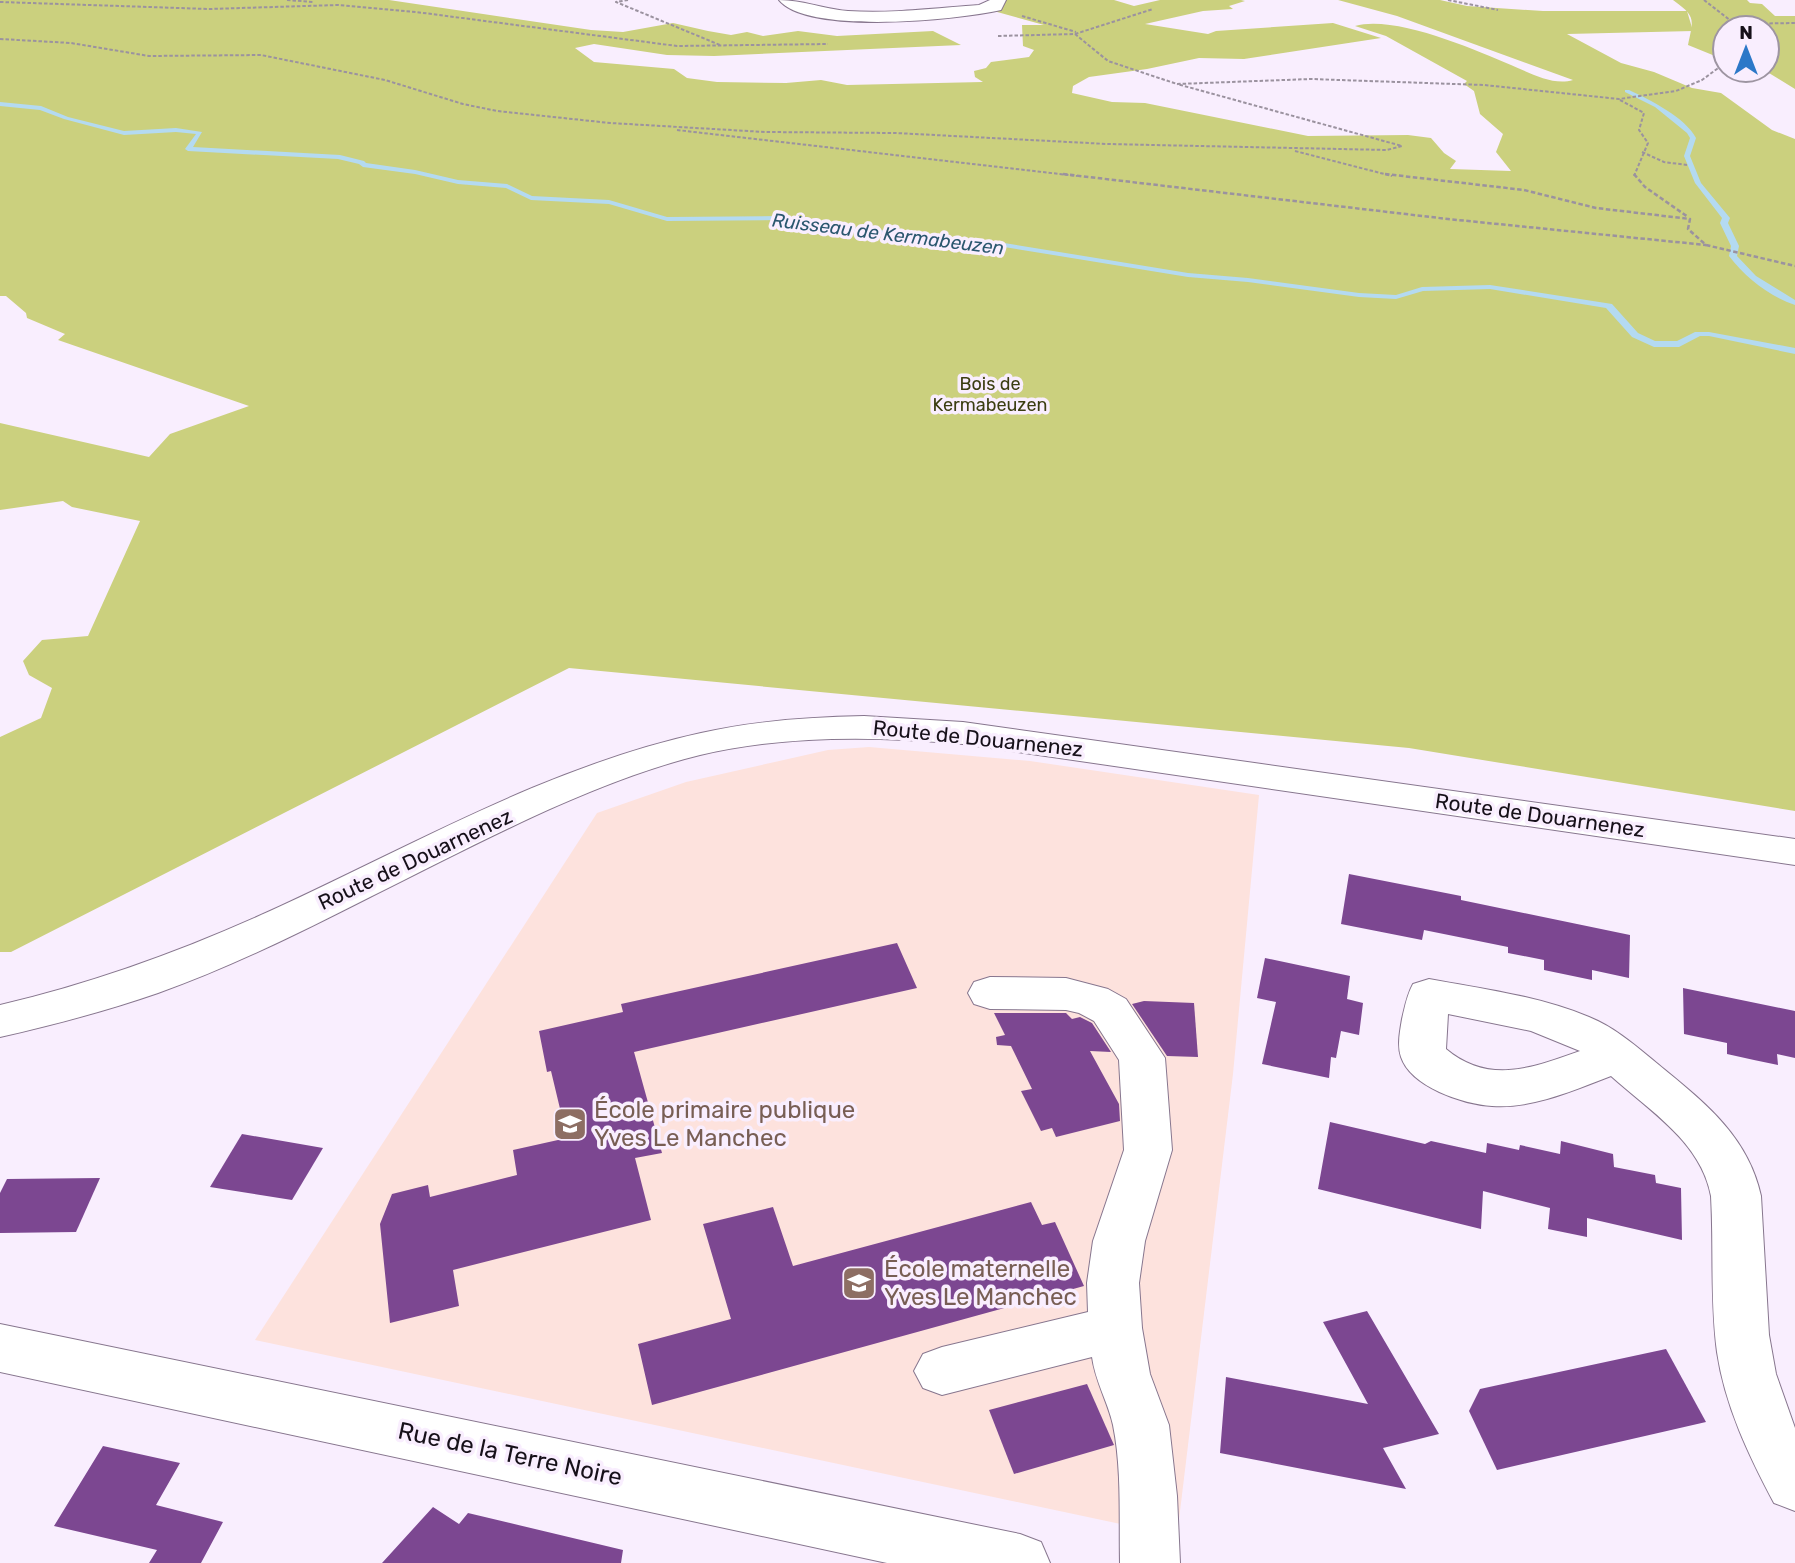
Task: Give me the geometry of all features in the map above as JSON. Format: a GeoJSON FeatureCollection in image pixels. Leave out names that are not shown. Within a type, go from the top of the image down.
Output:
{"type":"FeatureCollection","features":[{"type":"Feature","properties":{"kind":"street"},"geometry":{"type":"LineString","coordinates":[[787,0],[807,11],[843,17],[995,4]]}},
{"type":"Feature","properties":{"kind":"street"},"geometry":{"type":"LineString","coordinates":[[780,17],[807,11]]}},
{"type":"Feature","properties":{"kind":"street","name":"Route de Douarnenez"},"geometry":{"type":"LineString","coordinates":[[0,1021],[73,1003],[176,968],[327,901],[486,824],[589,780],[701,744],[795,729],[871,726],[963,733],[1795,852]]}},
{"type":"Feature","properties":{"kind":"street"},"geometry":{"type":"LineString","coordinates":[[990,993],[1066,995],[1092,1000],[1110,1010],[1142,1058],[1148,1150],[1119,1241],[1113,1283],[1115,1328],[1122,1374],[1141,1425],[1148,1496],[1150,1563]]}},
{"type":"Feature","properties":{"kind":"street"},"geometry":{"type":"LineString","coordinates":[[1617,1056],[1688,1117],[1729,1169],[1736,1194],[1742,1335],[1747,1367],[1771,1440],[1795,1484]]}},
{"type":"Feature","properties":{"kind":"street"},"geometry":{"type":"LineString","coordinates":[[942,1371],[1115,1328]]}},
{"type":"Feature","properties":{"kind":"street","name":"Rue de la Terre Noire"},"geometry":{"type":"LineString","coordinates":[[0,1348],[1020,1563]]}},
{"type":"Feature","properties":{"kind":"path"},"geometry":{"type":"LineString","coordinates":[[287,0],[416,12],[554,33],[677,47],[835,43]]}},
{"type":"Feature","properties":{"kind":"path"},"geometry":{"type":"LineString","coordinates":[[628,0],[616,2],[707,42],[732,47]]}},
{"type":"Feature","properties":{"kind":"path"},"geometry":{"type":"LineString","coordinates":[[1448,0],[1498,10]]}},
{"type":"Feature","properties":{"kind":"path"},"geometry":{"type":"LineString","coordinates":[[1704,0],[1720,14]]}},
{"type":"Feature","properties":{"kind":"path"},"geometry":{"type":"LineString","coordinates":[[0,2],[209,9],[338,5]]}},
{"type":"Feature","properties":{"kind":"path"},"geometry":{"type":"LineString","coordinates":[[610,122],[765,132],[895,133],[1093,144],[1387,150],[1402,146],[1131,71],[1102,57],[1075,33],[995,4]]}},
{"type":"Feature","properties":{"kind":"path"},"geometry":{"type":"LineString","coordinates":[[987,36],[1075,33],[1153,9]]}},
{"type":"Feature","properties":{"kind":"path"},"geometry":{"type":"LineString","coordinates":[[0,39],[71,43],[149,56],[261,55],[417,88],[463,104],[497,111],[915,155],[1511,226],[1706,245],[1795,266]]}},
{"type":"Feature","properties":{"kind":"path"},"geometry":{"type":"LineString","coordinates":[[1177,84],[1311,79],[1484,85],[1639,99],[1702,82],[1711,75]]}},
{"type":"Feature","properties":{"kind":"path"},"geometry":{"type":"LineString","coordinates":[[1619,99],[1644,113],[1639,130],[1648,143],[1633,175],[1644,187],[1690,219]]}},
{"type":"Feature","properties":{"kind":"path"},"geometry":{"type":"LineString","coordinates":[[1287,149],[1393,176],[1524,190],[1596,208],[1690,219]]}},
{"type":"Feature","properties":{"kind":"path"},"geometry":{"type":"LineString","coordinates":[[1642,152],[1664,162],[1687,165]]}},
{"type":"Feature","properties":{"kind":"path"},"geometry":{"type":"LineString","coordinates":[[1690,219],[1688,229],[1706,245]]}},
{"type":"Feature","properties":{"kind":"shaded area"},"geometry":{"type":"Polygon","coordinates":[[[869,747],[1030,761],[1259,795],[1233,1074],[1177,1536],[255,1340],[597,813],[686,782],[828,750],[869,747]]]}},
{"type":"Feature","properties":{"kind":"green space","name":"Bois de Kermabeuzen"},"geometry":{"type":"Polygon","coordinates":[[[0,0],[389,0],[591,30],[623,32],[673,23],[731,35],[747,32],[763,36],[798,31],[837,36],[933,31],[961,45],[714,56],[667,55],[594,44],[575,48],[594,62],[674,69],[687,78],[717,82],[786,83],[821,80],[847,85],[983,82],[975,77],[974,71],[986,68],[991,62],[1029,57],[1034,50],[1023,46],[1022,25],[1044,25],[990,10],[1002,0],[1114,0],[1134,6],[1160,0],[1241,0],[1245,1],[1229,6],[1233,9],[1203,11],[1145,24],[1208,34],[1216,31],[1333,23],[1381,38],[1244,59],[1199,58],[1089,77],[1073,86],[1072,93],[1112,102],[1145,103],[1308,136],[1408,135],[1431,138],[1444,153],[1456,161],[1450,169],[1511,171],[1496,152],[1503,134],[1480,114],[1474,91],[1464,84],[1467,81],[1386,36],[1355,26],[1391,25],[1412,29],[1434,35],[1542,78],[1573,80],[1397,16],[1338,0],[1440,0],[1467,6],[1543,11],[1687,11],[1693,31],[1567,34],[1621,63],[1654,72],[1692,88],[1721,93],[1772,130],[1795,139],[1795,811],[1409,748],[569,668],[11,952],[0,952],[0,737],[41,718],[52,688],[29,675],[23,661],[42,640],[88,636],[140,521],[72,507],[63,501],[0,510],[0,423],[149,457],[170,434],[249,406],[58,340],[65,334],[27,318],[26,313],[6,296],[0,296],[0,0]]]}},
{"type":"Feature","properties":{"kind":"green space"},"geometry":{"type":"Polygon","coordinates":[[[1673,0],[1747,0],[1750,3],[1762,4],[1773,14],[1711,14],[1711,54],[1688,45],[1691,20],[1686,11],[1673,0]]]}},
{"type":"Feature","properties":{"kind":"green space"},"geometry":{"type":"Polygon","coordinates":[[[1781,16],[1795,16],[1795,89],[1781,80],[1781,16]]]}},
{"type":"Feature","properties":{"kind":"building"},"geometry":{"type":"Polygon","coordinates":[[[1349,874],[1461,896],[1461,900],[1630,935],[1629,978],[1592,970],[1592,980],[1544,970],[1544,960],[1508,953],[1508,947],[1424,930],[1422,940],[1341,924],[1349,874]]]}},
{"type":"Feature","properties":{"kind":"building"},"geometry":{"type":"Polygon","coordinates":[[[897,943],[917,988],[634,1052],[662,1153],[635,1158],[651,1220],[453,1270],[459,1306],[390,1323],[380,1224],[392,1194],[428,1185],[430,1197],[517,1175],[513,1150],[567,1138],[551,1071],[547,1072],[539,1031],[623,1012],[621,1004],[897,943]]]}},
{"type":"Feature","properties":{"kind":"building"},"geometry":{"type":"Polygon","coordinates":[[[1265,958],[1350,976],[1347,999],[1363,1003],[1359,1035],[1341,1031],[1336,1058],[1331,1057],[1329,1078],[1262,1064],[1276,1002],[1257,998],[1265,958]]]}},
{"type":"Feature","properties":{"kind":"building"},"geometry":{"type":"Polygon","coordinates":[[[1683,988],[1795,1011],[1795,1058],[1777,1054],[1778,1065],[1754,1060],[1727,1054],[1727,1043],[1684,1034],[1683,988]]]}},
{"type":"Feature","properties":{"kind":"building"},"geometry":{"type":"Polygon","coordinates":[[[1144,1001],[1194,1003],[1198,1057],[1167,1056],[1132,1004],[1144,1001]]]}},
{"type":"Feature","properties":{"kind":"building"},"geometry":{"type":"Polygon","coordinates":[[[994,1013],[1066,1013],[1072,1019],[1080,1017],[1092,1023],[1111,1052],[1090,1051],[1119,1104],[1120,1121],[1056,1137],[1052,1128],[1041,1131],[1021,1091],[1032,1089],[1011,1046],[997,1045],[996,1037],[1005,1035],[994,1013]]]}},
{"type":"Feature","properties":{"kind":"building"},"geometry":{"type":"Polygon","coordinates":[[[1330,1122],[1425,1144],[1431,1141],[1486,1153],[1487,1143],[1519,1150],[1520,1145],[1560,1154],[1561,1141],[1613,1154],[1614,1167],[1655,1175],[1656,1183],[1681,1188],[1682,1240],[1587,1218],[1587,1237],[1548,1229],[1550,1208],[1483,1191],[1481,1229],[1318,1189],[1330,1122]]]}},
{"type":"Feature","properties":{"kind":"building"},"geometry":{"type":"Polygon","coordinates":[[[242,1134],[323,1148],[292,1200],[210,1187],[242,1134]]]}},
{"type":"Feature","properties":{"kind":"building"},"geometry":{"type":"Polygon","coordinates":[[[100,1178],[76,1232],[0,1233],[0,1193],[7,1179],[100,1178]]]}},
{"type":"Feature","properties":{"kind":"building"},"geometry":{"type":"Polygon","coordinates":[[[1031,1202],[1042,1225],[1055,1222],[1084,1286],[652,1405],[638,1344],[731,1319],[703,1224],[773,1207],[793,1266],[1031,1202]]]}},
{"type":"Feature","properties":{"kind":"building"},"geometry":{"type":"Polygon","coordinates":[[[1367,1311],[1439,1434],[1383,1448],[1406,1489],[1220,1453],[1226,1377],[1368,1404],[1323,1322],[1367,1311]]]}},
{"type":"Feature","properties":{"kind":"building"},"geometry":{"type":"Polygon","coordinates":[[[1666,1349],[1706,1422],[1497,1470],[1469,1411],[1480,1389],[1666,1349]]]}},
{"type":"Feature","properties":{"kind":"building"},"geometry":{"type":"Polygon","coordinates":[[[1087,1384],[1114,1445],[1014,1474],[989,1410],[1087,1384]]]}},
{"type":"Feature","properties":{"kind":"building"},"geometry":{"type":"Polygon","coordinates":[[[103,1446],[180,1463],[156,1505],[223,1522],[201,1563],[149,1563],[157,1550],[54,1526],[103,1446]]]}},
{"type":"Feature","properties":{"kind":"building"},"geometry":{"type":"Polygon","coordinates":[[[433,1507],[459,1524],[468,1513],[623,1550],[621,1563],[382,1563],[433,1507]]]}},
{"type":"Feature","properties":{"kind":"waterway"},"geometry":{"type":"LineString","coordinates":[[1627,91],[1657,106],[1690,132],[1693,138],[1687,156],[1698,183],[1726,218],[1724,223],[1735,246],[1733,256],[1761,283],[1795,303]]}},
{"type":"Feature","properties":{"kind":"waterway","name":"Ruisseau de Kermabeuzen"},"geometry":{"type":"LineString","coordinates":[[0,104],[41,108],[66,118],[124,133],[176,130],[200,133],[188,149],[340,157],[362,162],[363,165],[415,172],[458,182],[507,186],[531,198],[609,202],[667,219],[781,218],[818,226],[992,243],[1188,275],[1359,295],[1396,297],[1422,289],[1490,287],[1609,306],[1635,335],[1654,344],[1679,344],[1698,334],[1709,334],[1795,351]]}},
{"type":"Feature","properties":{"kind":"place","name":"École primaire publique Yves Le Manchec"},"geometry":{"type":"Point","coordinates":[570,1124]}},
{"type":"Feature","properties":{"kind":"place","name":"École maternelle Yves Le Manchec"},"geometry":{"type":"Point","coordinates":[859,1283]}}]}
